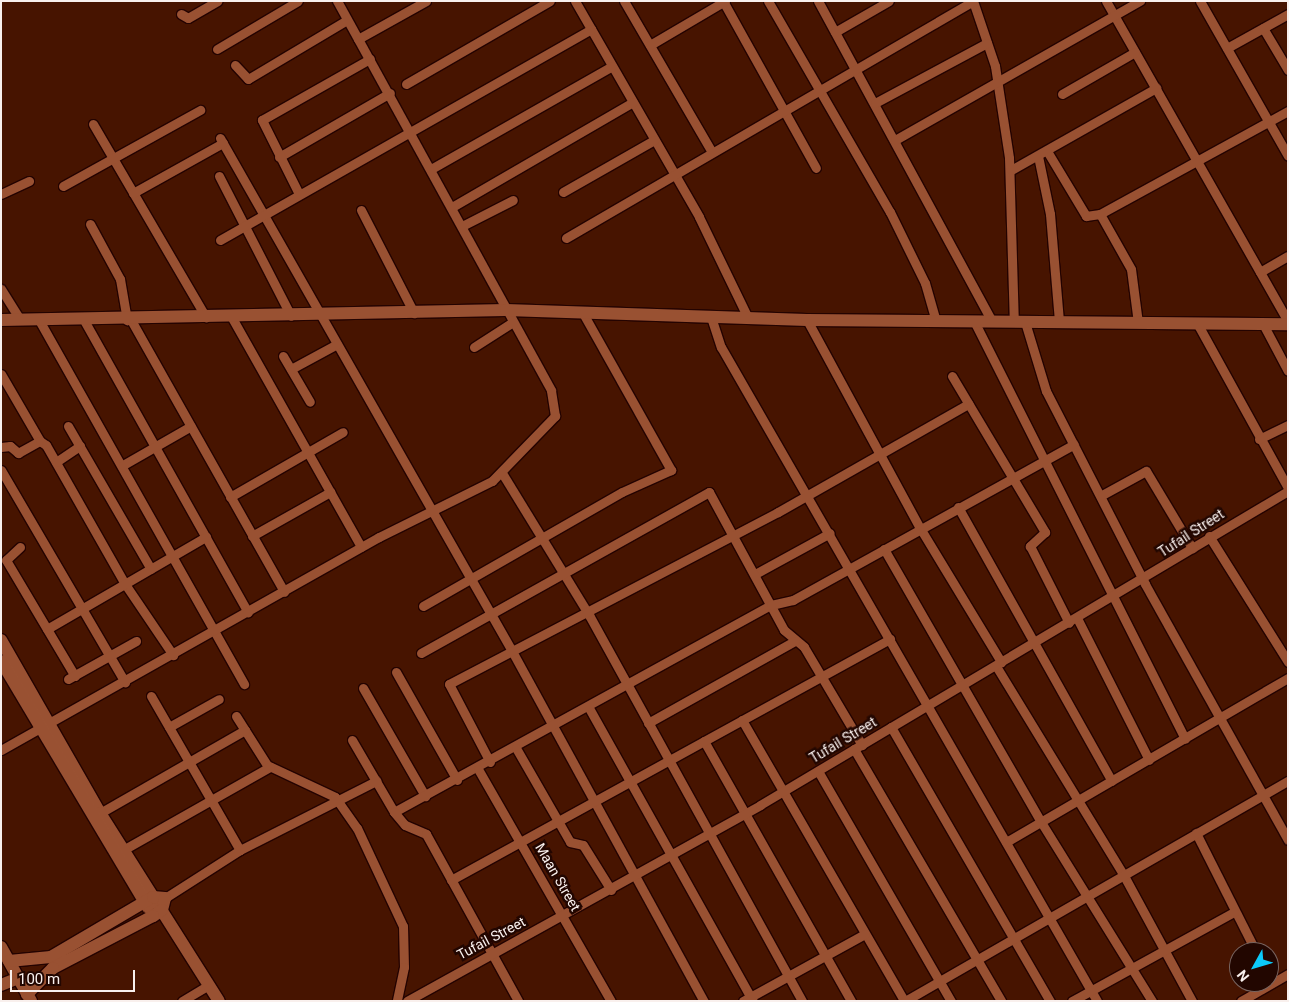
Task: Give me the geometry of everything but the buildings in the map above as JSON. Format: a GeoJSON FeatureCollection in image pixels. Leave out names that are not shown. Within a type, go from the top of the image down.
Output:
{"type":"FeatureCollection","features":[{"type":"Feature","properties":{"kind":"main road"},"geometry":{"type":"LineString","coordinates":[[1,320],[85,322],[230,316],[321,317],[506,310],[807,320],[1263,324],[1288,322]]}},
{"type":"Feature","properties":{"kind":"main road"},"geometry":{"type":"LineString","coordinates":[[1,640],[44,728],[100,813],[157,907]]}},
{"type":"Feature","properties":{"kind":"main road"},"geometry":{"type":"LineString","coordinates":[[1,661],[219,1001]]}},
{"type":"Feature","properties":{"kind":"main road"},"geometry":{"type":"LineString","coordinates":[[9,961],[51,957],[157,907]]}},
{"type":"Feature","properties":{"kind":"main road"},"geometry":{"type":"LineString","coordinates":[[1,947],[29,998],[52,968],[157,907]]}},
{"type":"Feature","properties":{"kind":"main road"},"geometry":{"type":"LineString","coordinates":[[1,985],[18,978]]}},
{"type":"Feature","properties":{"kind":"street"},"geometry":{"type":"LineString","coordinates":[[181,14],[188,18],[218,1]]}},
{"type":"Feature","properties":{"kind":"street"},"geometry":{"type":"LineString","coordinates":[[217,49],[298,1]]}},
{"type":"Feature","properties":{"kind":"street"},"geometry":{"type":"LineString","coordinates":[[358,38],[426,1]]}},
{"type":"Feature","properties":{"kind":"street"},"geometry":{"type":"LineString","coordinates":[[406,84],[550,1]]}},
{"type":"Feature","properties":{"kind":"street"},"geometry":{"type":"LineString","coordinates":[[575,1],[674,174],[748,318]]}},
{"type":"Feature","properties":{"kind":"street"},"geometry":{"type":"LineString","coordinates":[[624,1],[712,152]]}},
{"type":"Feature","properties":{"kind":"street"},"geometry":{"type":"LineString","coordinates":[[768,1],[818,91],[890,212],[925,283],[936,321]]}},
{"type":"Feature","properties":{"kind":"street"},"geometry":{"type":"LineString","coordinates":[[818,1],[896,140],[992,322]]}},
{"type":"Feature","properties":{"kind":"street"},"geometry":{"type":"LineString","coordinates":[[835,32],[889,1]]}},
{"type":"Feature","properties":{"kind":"street"},"geometry":{"type":"LineString","coordinates":[[566,238],[973,1],[998,82],[1011,170],[1020,322],[1046,391],[1145,579],[1288,840]]}},
{"type":"Feature","properties":{"kind":"street"},"geometry":{"type":"LineString","coordinates":[[1106,1],[1288,322]]}},
{"type":"Feature","properties":{"kind":"street"},"geometry":{"type":"LineString","coordinates":[[896,140],[1140,1]]}},
{"type":"Feature","properties":{"kind":"street"},"geometry":{"type":"LineString","coordinates":[[1200,1],[1288,156]]}},
{"type":"Feature","properties":{"kind":"street"},"geometry":{"type":"LineString","coordinates":[[1,750],[215,632],[361,547],[431,513],[502,473],[556,411],[551,390],[390,93],[338,2]]}},
{"type":"Feature","properties":{"kind":"street"},"geometry":{"type":"LineString","coordinates":[[650,45],[724,2],[816,168]]}},
{"type":"Feature","properties":{"kind":"street"},"geometry":{"type":"LineString","coordinates":[[1226,48],[1288,14]]}},
{"type":"Feature","properties":{"kind":"street"},"geometry":{"type":"LineString","coordinates":[[235,65],[248,79],[347,20]]}},
{"type":"Feature","properties":{"kind":"street"},"geometry":{"type":"LineString","coordinates":[[220,240],[591,28]]}},
{"type":"Feature","properties":{"kind":"street"},"geometry":{"type":"LineString","coordinates":[[1263,28],[1288,70]]}},
{"type":"Feature","properties":{"kind":"street"},"geometry":{"type":"LineString","coordinates":[[875,103],[987,43]]}},
{"type":"Feature","properties":{"kind":"street"},"geometry":{"type":"LineString","coordinates":[[1062,94],[1135,52]]}},
{"type":"Feature","properties":{"kind":"street"},"geometry":{"type":"LineString","coordinates":[[299,194],[279,157],[262,119],[370,59]]}},
{"type":"Feature","properties":{"kind":"street"},"geometry":{"type":"LineString","coordinates":[[431,169],[612,66]]}},
{"type":"Feature","properties":{"kind":"street"},"geometry":{"type":"LineString","coordinates":[[1011,170],[1156,88]]}},
{"type":"Feature","properties":{"kind":"street"},"geometry":{"type":"LineString","coordinates":[[279,157],[390,93]]}},
{"type":"Feature","properties":{"kind":"street"},"geometry":{"type":"LineString","coordinates":[[452,207],[633,102]]}},
{"type":"Feature","properties":{"kind":"street"},"geometry":{"type":"LineString","coordinates":[[63,186],[200,110]]}},
{"type":"Feature","properties":{"kind":"street"},"geometry":{"type":"LineString","coordinates":[[1046,151],[1086,216],[1100,214],[1288,111]]}},
{"type":"Feature","properties":{"kind":"street"},"geometry":{"type":"LineString","coordinates":[[92,124],[206,317]]}},
{"type":"Feature","properties":{"kind":"street"},"geometry":{"type":"LineString","coordinates":[[133,193],[222,140],[431,513],[555,727],[634,876],[704,1001]]}},
{"type":"Feature","properties":{"kind":"street"},"geometry":{"type":"LineString","coordinates":[[563,192],[654,140]]}},
{"type":"Feature","properties":{"kind":"street"},"geometry":{"type":"LineString","coordinates":[[1038,156],[1050,214],[1059,322]]}},
{"type":"Feature","properties":{"kind":"street"},"geometry":{"type":"LineString","coordinates":[[219,176],[246,225],[291,316]]}},
{"type":"Feature","properties":{"kind":"street"},"geometry":{"type":"LineString","coordinates":[[1,194],[29,181]]}},
{"type":"Feature","properties":{"kind":"street"},"geometry":{"type":"LineString","coordinates":[[462,226],[512,200]]}},
{"type":"Feature","properties":{"kind":"street"},"geometry":{"type":"LineString","coordinates":[[361,210],[414,314]]}},
{"type":"Feature","properties":{"kind":"street"},"geometry":{"type":"LineString","coordinates":[[1100,214],[1132,269],[1138,323]]}},
{"type":"Feature","properties":{"kind":"street"},"geometry":{"type":"LineString","coordinates":[[90,224],[124,288],[129,320],[284,592]]}},
{"type":"Feature","properties":{"kind":"street"},"geometry":{"type":"LineString","coordinates":[[1260,272],[1288,256]]}},
{"type":"Feature","properties":{"kind":"street"},"geometry":{"type":"LineString","coordinates":[[1,289],[20,320]]}},
{"type":"Feature","properties":{"kind":"street"},"geometry":{"type":"LineString","coordinates":[[423,606],[540,537],[648,478],[671,470],[584,313]]}},
{"type":"Feature","properties":{"kind":"street"},"geometry":{"type":"LineString","coordinates":[[230,316],[361,547]]}},
{"type":"Feature","properties":{"kind":"street"},"geometry":{"type":"LineString","coordinates":[[711,317],[721,347],[809,494],[1097,1001]]}},
{"type":"Feature","properties":{"kind":"street"},"geometry":{"type":"LineString","coordinates":[[39,320],[123,465],[244,684]]}},
{"type":"Feature","properties":{"kind":"street"},"geometry":{"type":"LineString","coordinates":[[807,320],[920,528],[1076,802],[1123,874],[1192,1001]]}},
{"type":"Feature","properties":{"kind":"street"},"geometry":{"type":"LineString","coordinates":[[974,321],[1115,596],[1185,740]]}},
{"type":"Feature","properties":{"kind":"street"},"geometry":{"type":"LineString","coordinates":[[85,322],[248,612]]}},
{"type":"Feature","properties":{"kind":"street"},"geometry":{"type":"LineString","coordinates":[[474,347],[513,322]]}},
{"type":"Feature","properties":{"kind":"street"},"geometry":{"type":"LineString","coordinates":[[1197,323],[1288,490]]}},
{"type":"Feature","properties":{"kind":"street"},"geometry":{"type":"LineString","coordinates":[[1263,324],[1288,371]]}},
{"type":"Feature","properties":{"kind":"street"},"geometry":{"type":"LineString","coordinates":[[291,368],[337,344]]}},
{"type":"Feature","properties":{"kind":"street"},"geometry":{"type":"LineString","coordinates":[[284,356],[310,402]]}},
{"type":"Feature","properties":{"kind":"street"},"geometry":{"type":"LineString","coordinates":[[1,374],[40,441],[56,462],[125,584],[173,655]]}},
{"type":"Feature","properties":{"kind":"street"},"geometry":{"type":"LineString","coordinates":[[952,376],[1045,532],[1030,546],[1073,620],[1149,760]]}},
{"type":"Feature","properties":{"kind":"street"},"geometry":{"type":"LineString","coordinates":[[490,762],[448,685],[734,535],[968,404]]}},
{"type":"Feature","properties":{"kind":"street"},"geometry":{"type":"LineString","coordinates":[[1259,439],[1288,425]]}},
{"type":"Feature","properties":{"kind":"street"},"geometry":{"type":"LineString","coordinates":[[68,426],[152,569]]}},
{"type":"Feature","properties":{"kind":"street"},"geometry":{"type":"LineString","coordinates":[[123,465],[190,426]]}},
{"type":"Feature","properties":{"kind":"street"},"geometry":{"type":"LineString","coordinates":[[230,497],[343,432]]}},
{"type":"Feature","properties":{"kind":"street"},"geometry":{"type":"LineString","coordinates":[[1,447],[10,446],[18,453],[40,441]]}},
{"type":"Feature","properties":{"kind":"street"},"geometry":{"type":"LineString","coordinates":[[394,812],[555,727],[771,605],[781,606],[850,569],[920,528],[1074,444]]}},
{"type":"Feature","properties":{"kind":"street"},"geometry":{"type":"LineString","coordinates":[[56,462],[80,446]]}},
{"type":"Feature","properties":{"kind":"street"},"geometry":{"type":"LineString","coordinates":[[1,470],[125,682]]}},
{"type":"Feature","properties":{"kind":"street"},"geometry":{"type":"LineString","coordinates":[[1102,495],[1146,471],[1192,548]]}},
{"type":"Feature","properties":{"kind":"street"},"geometry":{"type":"LineString","coordinates":[[502,473],[586,611],[802,1001]]}},
{"type":"Feature","properties":{"kind":"street","name":"Tufail Street"},"geometry":{"type":"LineString","coordinates":[[407,1001],[420,997],[492,954],[710,834],[1145,579],[1209,536],[1288,490]]}},
{"type":"Feature","properties":{"kind":"street"},"geometry":{"type":"LineString","coordinates":[[252,536],[330,492]]}},
{"type":"Feature","properties":{"kind":"street"},"geometry":{"type":"LineString","coordinates":[[421,653],[709,492],[771,605],[795,640],[804,647],[822,677],[858,747],[1001,1001]]}},
{"type":"Feature","properties":{"kind":"street"},"geometry":{"type":"LineString","coordinates":[[958,507],[1112,781]]}},
{"type":"Feature","properties":{"kind":"street"},"geometry":{"type":"LineString","coordinates":[[754,574],[830,533]]}},
{"type":"Feature","properties":{"kind":"street"},"geometry":{"type":"LineString","coordinates":[[1209,536],[1288,662]]}},
{"type":"Feature","properties":{"kind":"street"},"geometry":{"type":"LineString","coordinates":[[47,628],[206,537]]}},
{"type":"Feature","properties":{"kind":"street"},"geometry":{"type":"LineString","coordinates":[[20,547],[6,558],[47,628],[71,677],[136,641]]}},
{"type":"Feature","properties":{"kind":"street"},"geometry":{"type":"LineString","coordinates":[[884,549],[964,684],[1041,822],[1152,1001]]}},
{"type":"Feature","properties":{"kind":"street"},"geometry":{"type":"LineString","coordinates":[[451,880],[632,778],[669,760],[890,639]]}},
{"type":"Feature","properties":{"kind":"street"},"geometry":{"type":"LineString","coordinates":[[648,723],[795,640]]}},
{"type":"Feature","properties":{"kind":"street"},"geometry":{"type":"LineString","coordinates":[[396,672],[457,780]]}},
{"type":"Feature","properties":{"kind":"street"},"geometry":{"type":"LineString","coordinates":[[1006,842],[1185,740],[1288,678]]}},
{"type":"Feature","properties":{"kind":"street"},"geometry":{"type":"LineString","coordinates":[[363,688],[425,796]]}},
{"type":"Feature","properties":{"kind":"street"},"geometry":{"type":"LineString","coordinates":[[151,696],[240,850]]}},
{"type":"Feature","properties":{"kind":"street"},"geometry":{"type":"LineString","coordinates":[[169,727],[219,699]]}},
{"type":"Feature","properties":{"kind":"street"},"geometry":{"type":"LineString","coordinates":[[589,708],[632,778],[749,999],[865,934]]}},
{"type":"Feature","properties":{"kind":"street"},"geometry":{"type":"LineString","coordinates":[[236,716],[270,767],[341,802],[379,868],[403,926],[404,967],[397,1001]]}},
{"type":"Feature","properties":{"kind":"street"},"geometry":{"type":"LineString","coordinates":[[742,720],[904,1001],[1288,781]]}},
{"type":"Feature","properties":{"kind":"street"},"geometry":{"type":"LineString","coordinates":[[891,728],[1050,1001]]}},
{"type":"Feature","properties":{"kind":"street"},"geometry":{"type":"LineString","coordinates":[[100,813],[245,730]]}},
{"type":"Feature","properties":{"kind":"street"},"geometry":{"type":"LineString","coordinates":[[352,740],[394,812],[405,825],[426,834],[518,1001]]}},
{"type":"Feature","properties":{"kind":"street"},"geometry":{"type":"LineString","coordinates":[[704,741],[851,1001]]}},
{"type":"Feature","properties":{"kind":"street"},"geometry":{"type":"LineString","coordinates":[[516,748],[572,844],[585,848],[611,890]]}},
{"type":"Feature","properties":{"kind":"street"},"geometry":{"type":"LineString","coordinates":[[123,850],[209,798],[270,767]]}},
{"type":"Feature","properties":{"kind":"street","name":"Maan Street"},"geometry":{"type":"LineString","coordinates":[[478,769],[564,915],[611,1001]]}},
{"type":"Feature","properties":{"kind":"street"},"geometry":{"type":"LineString","coordinates":[[818,771],[951,1001]]}},
{"type":"Feature","properties":{"kind":"street"},"geometry":{"type":"LineString","coordinates":[[157,907],[240,850],[341,802],[376,781]]}},
{"type":"Feature","properties":{"kind":"street"},"geometry":{"type":"LineString","coordinates":[[1196,833],[1250,942]]}},
{"type":"Feature","properties":{"kind":"street"},"geometry":{"type":"LineString","coordinates":[[1072,1001],[1234,912]]}},
{"type":"Feature","properties":{"kind":"street"},"geometry":{"type":"LineString","coordinates":[[182,1001],[209,985]]}},
{"type":"Feature","properties":{"kind":"street"},"geometry":{"type":"LineString","coordinates":[[1241,1001],[1253,992]]}}]}
